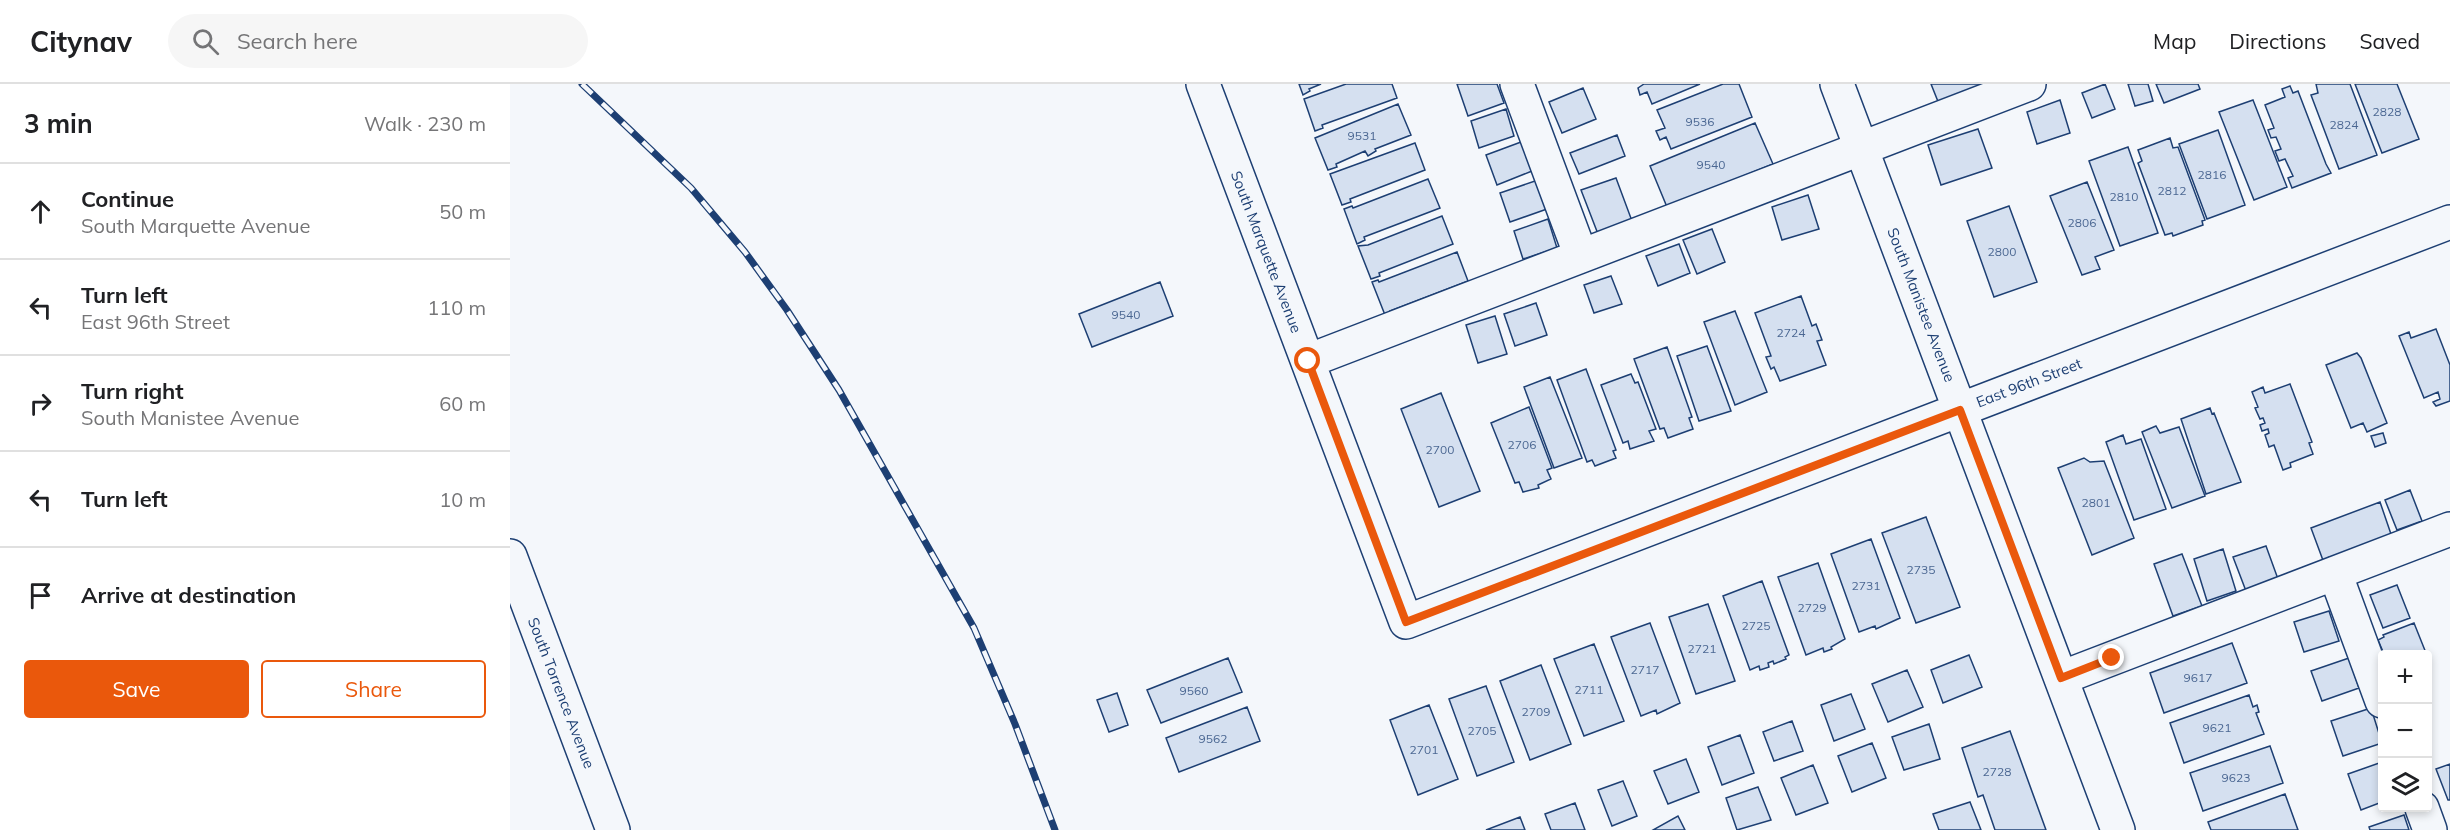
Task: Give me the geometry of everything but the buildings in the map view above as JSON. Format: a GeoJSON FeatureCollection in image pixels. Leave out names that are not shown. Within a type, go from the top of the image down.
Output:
{"type":"FeatureCollection","features":[{"type":"Feature","properties":{"kind":"street","name":"South Marquette Avenue"},"geometry":{"type":"LineString","coordinates":[[1203,84],[1406,622]]}},
{"type":"Feature","properties":{"kind":"street"},"geometry":{"type":"LineString","coordinates":[[1517,84],[1581,256]]}},
{"type":"Feature","properties":{"kind":"street","name":"South Manistee Avenue"},"geometry":{"type":"LineString","coordinates":[[1837,84],[2118,830]]}},
{"type":"Feature","properties":{"kind":"street"},"geometry":{"type":"LineString","coordinates":[[1308,361],[2029,84]]}},
{"type":"Feature","properties":{"kind":"street","name":"East 96th Street"},"geometry":{"type":"LineString","coordinates":[[1406,622],[2450,222]]}},
{"type":"Feature","properties":{"kind":"street"},"geometry":{"type":"LineString","coordinates":[[2061,678],[2450,529]]}},
{"type":"Feature","properties":{"kind":"street","name":"South Torrence Avenue"},"geometry":{"type":"LineString","coordinates":[[510,555],[613,830]]}},
{"type":"Feature","properties":{"kind":"street"},"geometry":{"type":"LineString","coordinates":[[2335,573],[2378,690]]}},
{"type":"Feature","properties":{"kind":"street"},"geometry":{"type":"LineString","coordinates":[[2424,812],[2430,830]]}},
{"type":"Feature","properties":{"kind":"railway"},"geometry":{"type":"LineString","coordinates":[[582,84],[691,188],[745,252],[787,310],[839,390],[974,628],[1015,724],[1055,830]]}},
{"type":"Feature","properties":{"kind":"route"},"geometry":{"type":"LineString","coordinates":[[1308,361],[1406,622],[1960,410],[2061,678],[2112,658]]}}]}
